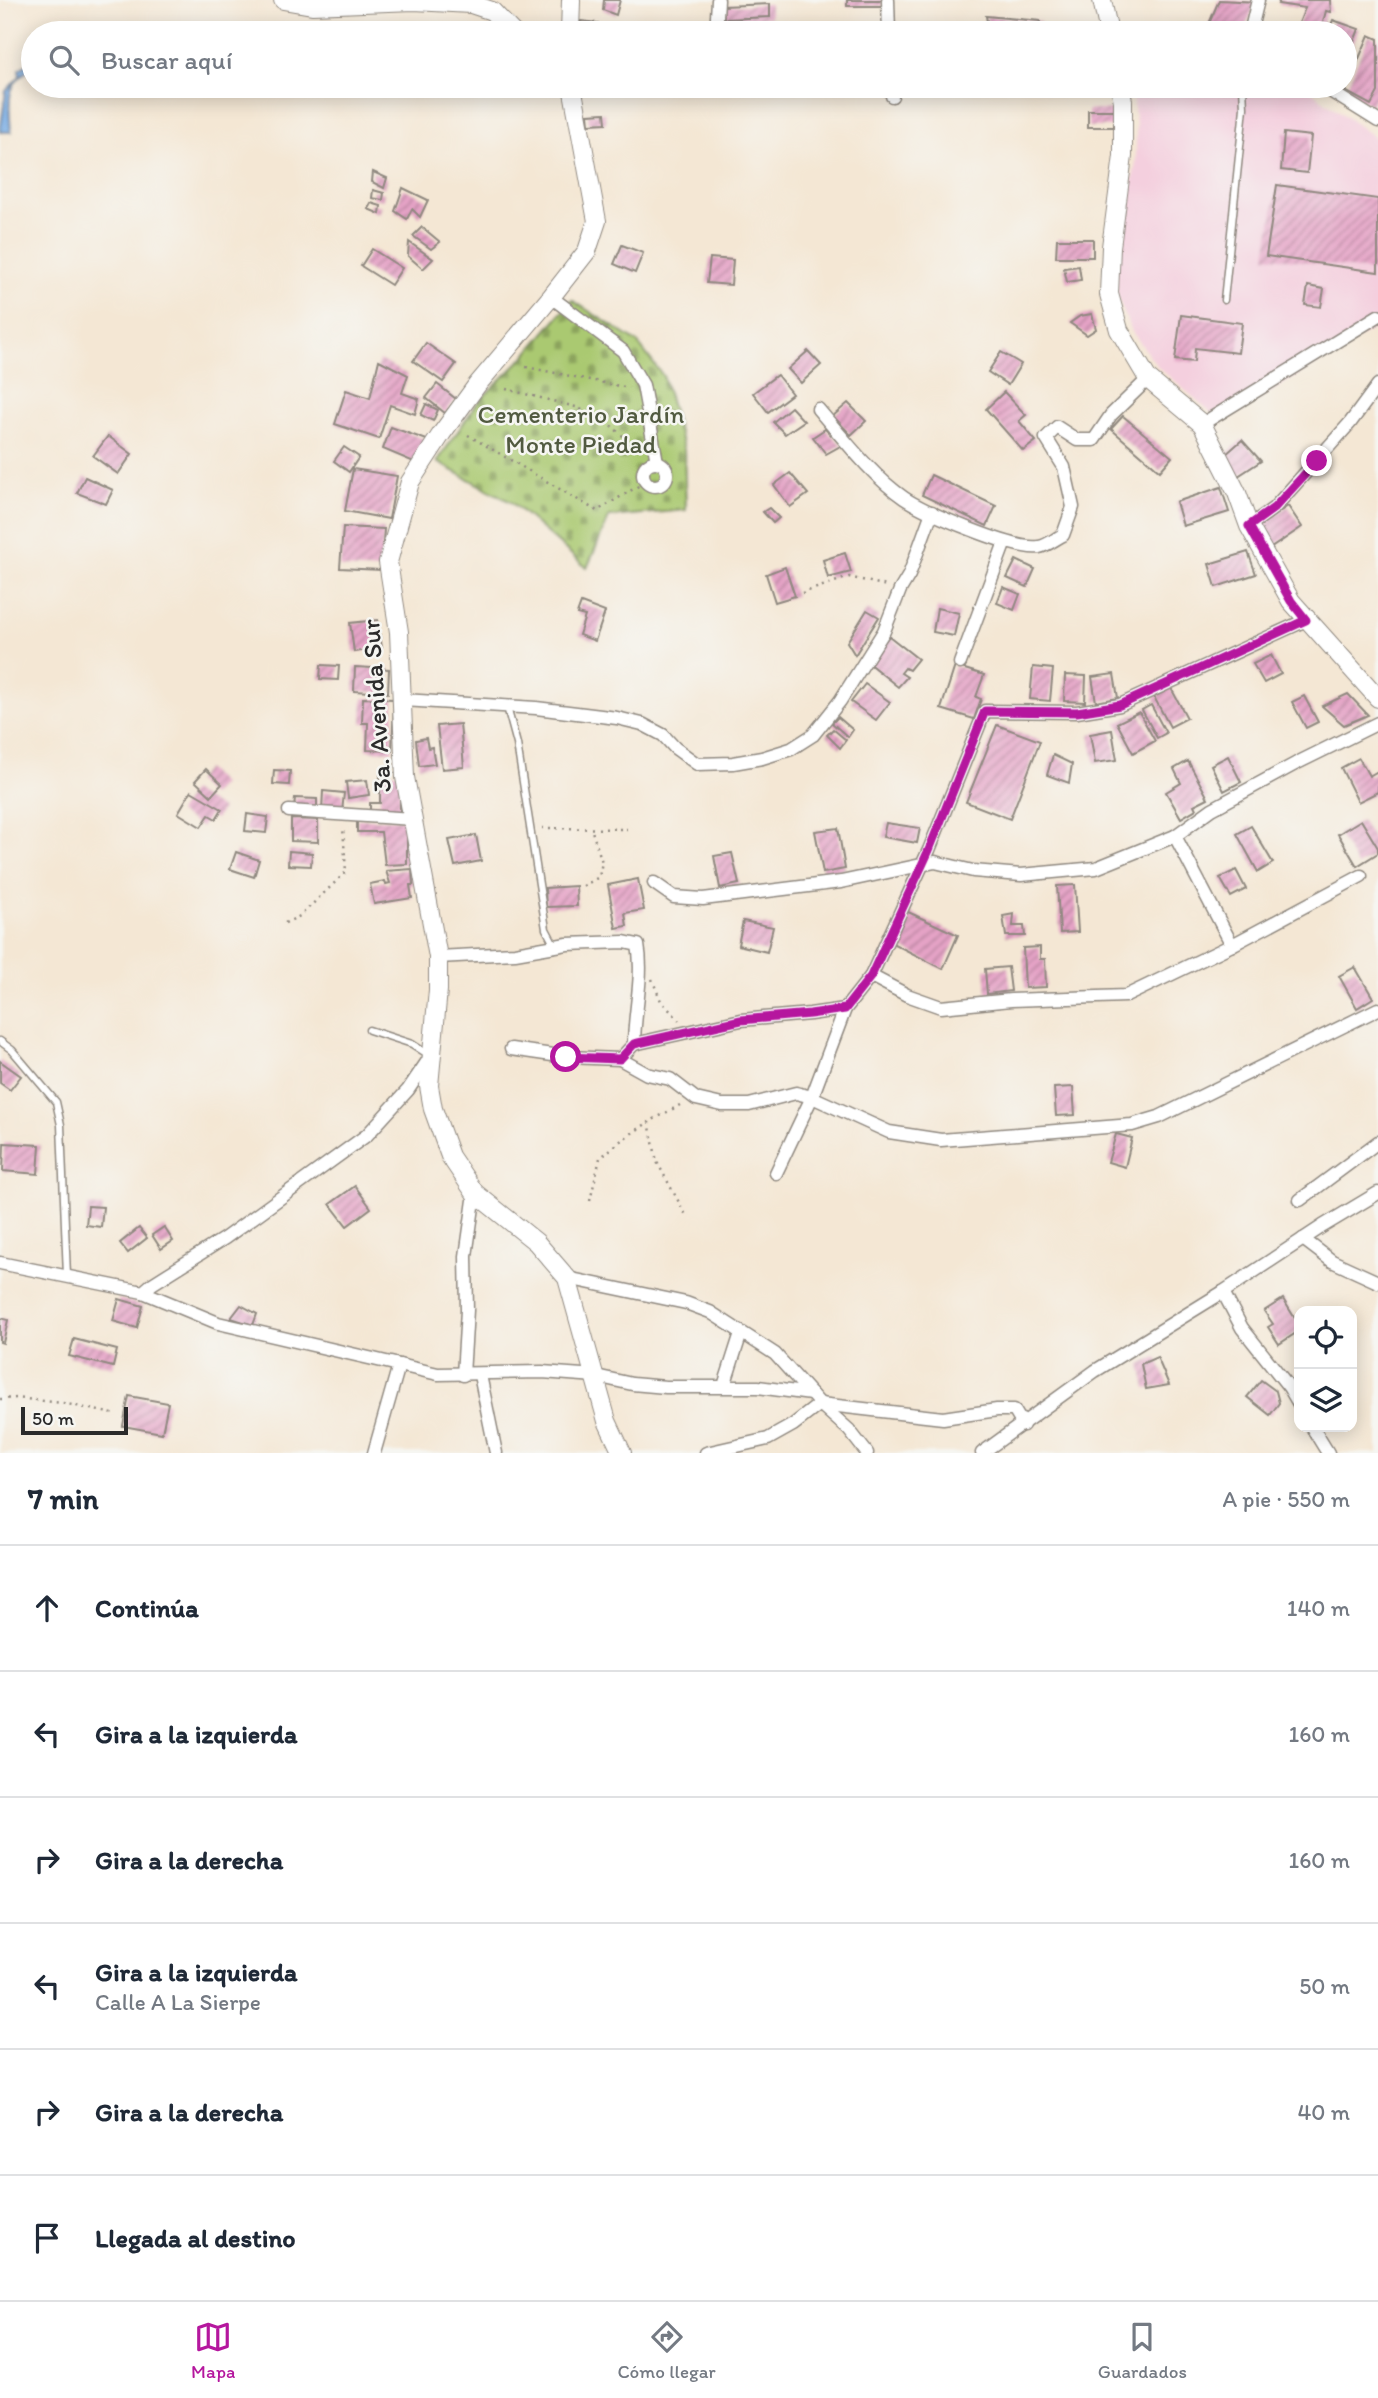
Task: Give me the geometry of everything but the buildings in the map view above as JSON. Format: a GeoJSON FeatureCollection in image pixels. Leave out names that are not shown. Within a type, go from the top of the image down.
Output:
{"type":"FeatureCollection","features":[{"type":"Feature","properties":{"kind":"street"},"geometry":{"type":"LineString","coordinates":[[283,0],[312,5],[414,1],[471,4],[492,11],[502,21]]}},
{"type":"Feature","properties":{"kind":"street"},"geometry":{"type":"LineString","coordinates":[[570,21],[571,0]]}},
{"type":"Feature","properties":{"kind":"street"},"geometry":{"type":"LineString","coordinates":[[717,21],[718,0]]}},
{"type":"Feature","properties":{"kind":"street"},"geometry":{"type":"LineString","coordinates":[[888,0],[889,21]]}},
{"type":"Feature","properties":{"kind":"street"},"geometry":{"type":"LineString","coordinates":[[1102,0],[1106,21]]}},
{"type":"Feature","properties":{"kind":"street"},"geometry":{"type":"LineString","coordinates":[[1254,21],[1258,0]]}},
{"type":"Feature","properties":{"kind":"street","name":"3a. Avenida Sur"},"geometry":{"type":"LineString","coordinates":[[567,1278],[536,1242],[475,1193],[450,1156],[433,1109],[429,1086],[438,990],[438,957],[405,777],[399,632],[388,562],[410,482],[477,385],[587,251],[597,221],[574,98]]}},
{"type":"Feature","properties":{"kind":"street"},"geometry":{"type":"LineString","coordinates":[[1122,98],[1123,156],[1111,247],[1110,294],[1119,330],[1148,379],[1202,424],[1237,493],[1249,526],[1291,601],[1378,698]]}},
{"type":"Feature","properties":{"kind":"street"},"geometry":{"type":"LineString","coordinates":[[1341,98],[1378,121]]}},
{"type":"Feature","properties":{"kind":"street"},"geometry":{"type":"LineString","coordinates":[[551,297],[623,351],[644,391],[654,462]]}},
{"type":"Feature","properties":{"kind":"street"},"geometry":{"type":"LineString","coordinates":[[1202,424],[1378,316]]}},
{"type":"Feature","properties":{"kind":"street"},"geometry":{"type":"LineString","coordinates":[[818,409],[904,498],[1005,542],[1040,547],[1063,535],[1073,507],[1063,467],[1046,438],[1057,427],[1076,440],[1094,440],[1111,415],[1148,379]]}},
{"type":"Feature","properties":{"kind":"street"},"geometry":{"type":"LineString","coordinates":[[1249,526],[1274,508],[1350,423],[1378,385]]}},
{"type":"Feature","properties":{"kind":"street"},"geometry":{"type":"LineString","coordinates":[[654,462],[664,465],[668,472],[664,484],[656,487],[645,482],[643,470],[654,462]]}},
{"type":"Feature","properties":{"kind":"street"},"geometry":{"type":"LineString","coordinates":[[403,700],[584,712],[642,724],[663,735],[675,748],[697,764],[733,763],[791,749],[813,735],[840,701],[884,631],[900,590],[909,575],[932,512]]}},
{"type":"Feature","properties":{"kind":"street"},"geometry":{"type":"LineString","coordinates":[[960,663],[1005,542]]}},
{"type":"Feature","properties":{"kind":"street"},"geometry":{"type":"LineString","coordinates":[[776,1172],[812,1097],[845,1009],[871,976],[929,850],[985,711],[1077,712],[1120,705],[1306,620]]}},
{"type":"Feature","properties":{"kind":"street"},"geometry":{"type":"LineString","coordinates":[[654,883],[674,897],[703,899],[841,882],[935,862],[973,871],[1021,876],[1096,868],[1175,836],[1212,809],[1378,723]]}},
{"type":"Feature","properties":{"kind":"street"},"geometry":{"type":"LineString","coordinates":[[289,811],[413,819]]}},
{"type":"Feature","properties":{"kind":"street"},"geometry":{"type":"LineString","coordinates":[[1175,836],[1232,944]]}},
{"type":"Feature","properties":{"kind":"street"},"geometry":{"type":"LineString","coordinates":[[871,976],[907,995],[941,1007],[1011,1000],[1126,996],[1361,876]]}},
{"type":"Feature","properties":{"kind":"street"},"geometry":{"type":"LineString","coordinates":[[438,957],[515,953],[555,946],[624,942],[638,945],[641,961],[634,1019],[634,1044]]}},
{"type":"Feature","properties":{"kind":"street"},"geometry":{"type":"LineString","coordinates":[[620,1059],[634,1044],[741,1020],[845,1009]]}},
{"type":"Feature","properties":{"kind":"street"},"geometry":{"type":"LineString","coordinates":[[511,1049],[566,1057],[620,1059],[646,1074],[670,1079],[696,1099],[722,1105],[750,1105],[796,1093],[812,1097],[889,1132],[942,1140],[1132,1125],[1159,1117],[1378,1009]]}},
{"type":"Feature","properties":{"kind":"street"},"geometry":{"type":"LineString","coordinates":[[143,1292],[225,1238],[367,1135],[408,1090],[431,1056]]}},
{"type":"Feature","properties":{"kind":"street"},"geometry":{"type":"LineString","coordinates":[[1300,1200],[1378,1142]]}},
{"type":"Feature","properties":{"kind":"street"},"geometry":{"type":"LineString","coordinates":[[463,1375],[467,1310],[466,1256],[475,1193]]}},
{"type":"Feature","properties":{"kind":"street"},"geometry":{"type":"LineString","coordinates":[[982,1453],[1095,1371],[1378,1193]]}},
{"type":"Feature","properties":{"kind":"street"},"geometry":{"type":"LineString","coordinates":[[1303,1238],[1332,1261],[1378,1282]]}},
{"type":"Feature","properties":{"kind":"street"},"geometry":{"type":"LineString","coordinates":[[0,1264],[143,1292],[218,1323],[438,1374],[480,1375],[542,1371],[666,1387],[758,1387],[811,1394]]}},
{"type":"Feature","properties":{"kind":"street"},"geometry":{"type":"LineString","coordinates":[[622,1453],[607,1421],[567,1278],[686,1303],[710,1312],[775,1354],[820,1404],[849,1430],[867,1453]]}},
{"type":"Feature","properties":{"kind":"street"},"geometry":{"type":"LineString","coordinates":[[1223,1292],[1242,1328],[1294,1396]]}},
{"type":"Feature","properties":{"kind":"street"},"geometry":{"type":"LineString","coordinates":[[724,1386],[741,1333]]}},
{"type":"Feature","properties":{"kind":"street"},"geometry":{"type":"LineString","coordinates":[[374,1453],[398,1365]]}},
{"type":"Feature","properties":{"kind":"street"},"geometry":{"type":"LineString","coordinates":[[480,1375],[496,1453]]}},
{"type":"Feature","properties":{"kind":"street"},"geometry":{"type":"LineString","coordinates":[[706,1453],[768,1438],[793,1425],[820,1404],[943,1418],[1014,1410],[1023,1425]]}},
{"type":"Feature","properties":{"kind":"street"},"geometry":{"type":"LineString","coordinates":[[1315,1432],[1328,1453]]}},
{"type":"Feature","properties":{"kind":"lane"},"geometry":{"type":"LineString","coordinates":[[1224,300],[1244,98]]}},
{"type":"Feature","properties":{"kind":"lane"},"geometry":{"type":"LineString","coordinates":[[507,707],[517,744],[543,918],[555,946]]}},
{"type":"Feature","properties":{"kind":"lane"},"geometry":{"type":"LineString","coordinates":[[369,1030],[412,1044],[431,1056]]}},
{"type":"Feature","properties":{"kind":"lane"},"geometry":{"type":"LineString","coordinates":[[0,1041],[12,1050],[56,1102],[61,1125],[67,1278]]}},
{"type":"Feature","properties":{"kind":"path"},"geometry":{"type":"LineString","coordinates":[[526,366],[644,391]]}},
{"type":"Feature","properties":{"kind":"path"},"geometry":{"type":"LineString","coordinates":[[506,389],[576,407],[606,421],[654,462]]}},
{"type":"Feature","properties":{"kind":"path"},"geometry":{"type":"LineString","coordinates":[[468,435],[597,512],[645,482]]}},
{"type":"Feature","properties":{"kind":"path"},"geometry":{"type":"LineString","coordinates":[[802,593],[849,577],[900,590]]}},
{"type":"Feature","properties":{"kind":"path"},"geometry":{"type":"LineString","coordinates":[[285,923],[300,916],[346,872],[342,815]]}},
{"type":"Feature","properties":{"kind":"path"},"geometry":{"type":"LineString","coordinates":[[531,828],[627,829]]}},
{"type":"Feature","properties":{"kind":"path"},"geometry":{"type":"LineString","coordinates":[[583,886],[599,877],[602,862],[591,828]]}},
{"type":"Feature","properties":{"kind":"path"},"geometry":{"type":"LineString","coordinates":[[640,973],[653,980],[661,1002],[690,1032]]}},
{"type":"Feature","properties":{"kind":"path"},"geometry":{"type":"LineString","coordinates":[[590,1200],[600,1158],[649,1122],[696,1099]]}},
{"type":"Feature","properties":{"kind":"path"},"geometry":{"type":"LineString","coordinates":[[649,1122],[657,1162],[687,1217]]}},
{"type":"Feature","properties":{"kind":"path"},"geometry":{"type":"LineString","coordinates":[[0,1399],[63,1403],[113,1414]]}},
{"type":"Feature","properties":{"kind":"shaded area"},"geometry":{"type":"Polygon","coordinates":[[[1133,98],[1320,98],[1378,140],[1378,326],[1220,420],[1158,367],[1130,329],[1117,294],[1116,265],[1136,163],[1133,98]]]}},
{"type":"Feature","properties":{"kind":"green space","name":"Cementerio Jardín Monte Piedad"},"geometry":{"type":"Polygon","coordinates":[[[572,300],[637,342],[663,376],[684,450],[686,510],[609,517],[587,568],[511,502],[437,462],[478,402],[526,355],[572,300]]]}},
{"type":"Feature","properties":{"kind":"water"},"geometry":{"type":"Polygon","coordinates":[[[21,68],[21,76],[10,95],[11,132],[0,132],[6,91],[20,76],[21,68]]]}},
{"type":"Feature","properties":{"kind":"route"},"geometry":{"type":"LineString","coordinates":[[566,1057],[620,1059],[634,1044],[741,1020],[845,1009],[871,976],[929,850],[985,711],[1077,712],[1120,705],[1306,620],[1291,601],[1249,526],[1274,508],[1317,461]]}}]}
